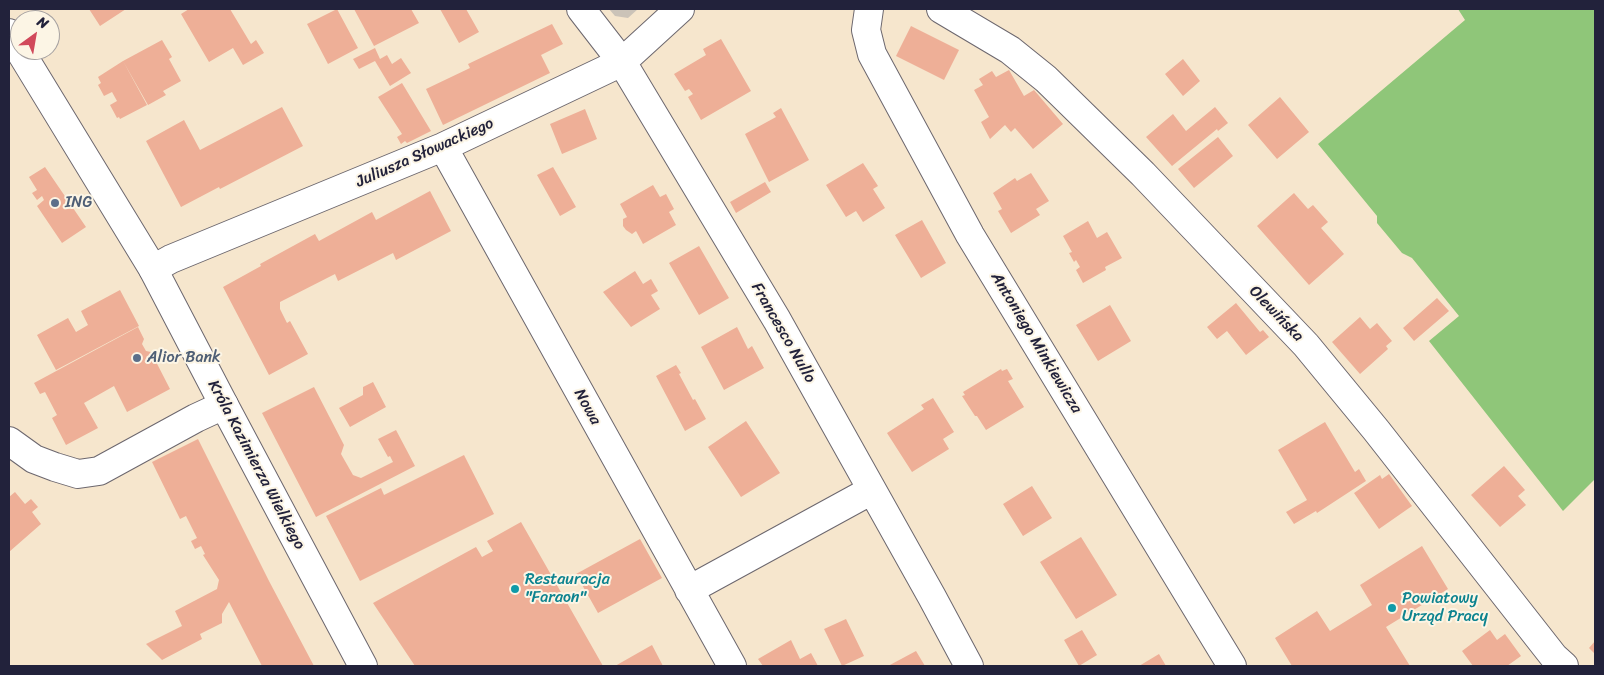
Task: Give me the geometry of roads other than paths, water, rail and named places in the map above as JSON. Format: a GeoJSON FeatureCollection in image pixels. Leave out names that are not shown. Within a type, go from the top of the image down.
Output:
{"type":"FeatureCollection","features":[{"type":"Feature","properties":{"kind":"street","name":"Francesco Nullo"},"geometry":{"type":"LineString","coordinates":[[581,9],[622,62],[776,320],[969,666]]}},
{"type":"Feature","properties":{"kind":"street","name":"Juliusza Słowackiego"},"geometry":{"type":"LineString","coordinates":[[153,269],[171,259],[443,147],[622,62],[680,9]]}},
{"type":"Feature","properties":{"kind":"street","name":"Antoniego Minkiewicza"},"geometry":{"type":"LineString","coordinates":[[869,9],[866,30],[872,54],[970,235],[1232,666]]}},
{"type":"Feature","properties":{"kind":"street","name":"Olewińska"},"geometry":{"type":"LineString","coordinates":[[941,9],[1010,50],[1046,79],[1143,174],[1300,338],[1376,430],[1554,657],[1564,666]]}},
{"type":"Feature","properties":{"kind":"street","name":"Króla Kazimierza Wielkiego"},"geometry":{"type":"LineString","coordinates":[[9,33],[153,269],[363,666]]}},
{"type":"Feature","properties":{"kind":"street","name":"Nowa"},"geometry":{"type":"LineString","coordinates":[[443,147],[732,666]]}},
{"type":"Feature","properties":{"kind":"street"},"geometry":{"type":"LineString","coordinates":[[9,441],[34,459],[55,467],[78,474],[99,471],[196,418],[224,405]]}},
{"type":"Feature","properties":{"kind":"street"},"geometry":{"type":"LineString","coordinates":[[690,590],[872,490]]}},
{"type":"Feature","properties":{"kind":"place","name":"ING"},"geometry":{"type":"Point","coordinates":[55,203]}},
{"type":"Feature","properties":{"kind":"place","name":"Alior Bank"},"geometry":{"type":"Point","coordinates":[137,358]}},
{"type":"Feature","properties":{"kind":"place","name":"Restauracja \"Faraon\""},"geometry":{"type":"Point","coordinates":[515,589]}},
{"type":"Feature","properties":{"kind":"place","name":"Powiatowy Urząd Pracy"},"geometry":{"type":"Point","coordinates":[1392,608]}}]}
